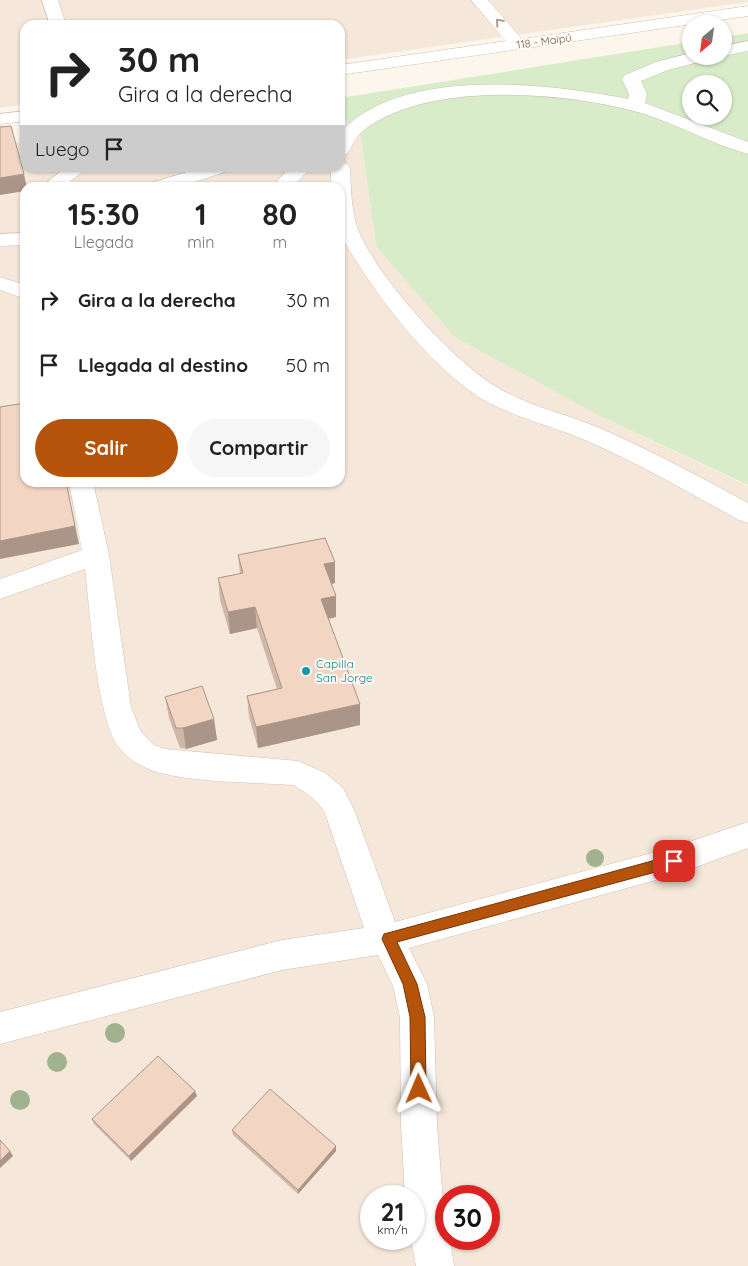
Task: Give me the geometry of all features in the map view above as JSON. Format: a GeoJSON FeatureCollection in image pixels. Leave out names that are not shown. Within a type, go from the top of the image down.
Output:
{"type":"FeatureCollection","features":[{"type":"Feature","properties":{"kind":"street"},"geometry":{"type":"LineString","coordinates":[[50,0],[56,20]]}},
{"type":"Feature","properties":{"kind":"street"},"geometry":{"type":"LineString","coordinates":[[480,0],[518,45]]}},
{"type":"Feature","properties":{"kind":"street","name":"118 - Maipú"},"geometry":{"type":"LineString","coordinates":[[345,69],[748,12]]}},
{"type":"Feature","properties":{"kind":"street"},"geometry":{"type":"LineString","coordinates":[[732,49],[748,46]]}},
{"type":"Feature","properties":{"kind":"street"},"geometry":{"type":"LineString","coordinates":[[635,106],[638,94],[631,80],[662,66],[682,61]]}},
{"type":"Feature","properties":{"kind":"street"},"geometry":{"type":"LineString","coordinates":[[345,132],[384,109],[412,100],[460,92],[545,93],[635,106],[748,148]]}},
{"type":"Feature","properties":{"kind":"street"},"geometry":{"type":"LineString","coordinates":[[0,119],[20,117]]}},
{"type":"Feature","properties":{"kind":"street"},"geometry":{"type":"LineString","coordinates":[[56,179],[69,172]]}},
{"type":"Feature","properties":{"kind":"street"},"geometry":{"type":"LineString","coordinates":[[174,182],[205,172]]}},
{"type":"Feature","properties":{"kind":"street"},"geometry":{"type":"LineString","coordinates":[[285,182],[296,172]]}},
{"type":"Feature","properties":{"kind":"street"},"geometry":{"type":"LineString","coordinates":[[345,218],[353,241],[398,303],[436,345],[481,387],[499,398],[592,434],[748,514]]}},
{"type":"Feature","properties":{"kind":"street"},"geometry":{"type":"LineString","coordinates":[[0,240],[20,239]]}},
{"type":"Feature","properties":{"kind":"street"},"geometry":{"type":"LineString","coordinates":[[0,283],[20,291]]}},
{"type":"Feature","properties":{"kind":"street"},"geometry":{"type":"LineString","coordinates":[[82,487],[96,555],[117,708],[129,739],[144,753],[160,761],[208,767],[298,773],[314,782],[332,797],[340,812],[376,918],[410,984],[418,1017],[419,1125],[424,1198],[435,1266]]}},
{"type":"Feature","properties":{"kind":"street"},"geometry":{"type":"LineString","coordinates":[[0,589],[96,555]]}},
{"type":"Feature","properties":{"kind":"street"},"geometry":{"type":"LineString","coordinates":[[0,1028],[282,954],[388,939],[674,861],[748,835]]}},
{"type":"Feature","properties":{"kind":"shaded area"},"geometry":{"type":"Polygon","coordinates":[[[0,0],[748,0],[748,2],[345,59],[345,20],[20,20],[20,105],[0,108],[0,0]]]}},
{"type":"Feature","properties":{"kind":"shaded area"},"geometry":{"type":"Polygon","coordinates":[[[345,119],[361,137],[376,246],[604,418],[748,486],[748,1266],[0,1266],[0,145],[20,142],[20,172],[345,172],[345,119]]]}},
{"type":"Feature","properties":{"kind":"green space"},"geometry":{"type":"Polygon","coordinates":[[[748,33],[748,485],[604,418],[455,337],[376,246],[361,137],[345,119],[345,97],[682,43],[682,65],[732,65],[732,36],[748,33]]]}},
{"type":"Feature","properties":{"kind":"building"},"geometry":{"type":"Polygon","coordinates":[[[11,126],[20,159],[20,172],[23,172],[24,174],[0,178],[0,127],[11,126]]]}},
{"type":"Feature","properties":{"kind":"building"},"geometry":{"type":"Polygon","coordinates":[[[20,404],[20,487],[67,487],[75,526],[0,541],[0,407],[20,404]]]}},
{"type":"Feature","properties":{"kind":"building","name":"Capilla San Jorge"},"geometry":{"type":"Polygon","coordinates":[[[325,538],[335,562],[324,564],[336,596],[321,599],[360,704],[256,727],[247,696],[282,688],[255,607],[228,612],[218,578],[243,573],[238,555],[325,538]]]}},
{"type":"Feature","properties":{"kind":"building"},"geometry":{"type":"Polygon","coordinates":[[[202,686],[214,719],[183,728],[176,728],[165,697],[202,686]]]}},
{"type":"Feature","properties":{"kind":"building"},"geometry":{"type":"Polygon","coordinates":[[[158,1056],[195,1091],[129,1156],[92,1119],[158,1056]]]}},
{"type":"Feature","properties":{"kind":"building"},"geometry":{"type":"Polygon","coordinates":[[[270,1089],[336,1146],[298,1190],[232,1130],[270,1089]]]}},
{"type":"Feature","properties":{"kind":"building"},"geometry":{"type":"Polygon","coordinates":[[[0,1140],[10,1151],[0,1161],[0,1140]]]}},
{"type":"Feature","properties":{"kind":"place","name":"Capilla San Jorge"},"geometry":{"type":"Point","coordinates":[306,671]}},
{"type":"Feature","properties":{"kind":"route"},"geometry":{"type":"LineString","coordinates":[[419,1089],[418,1017],[410,984],[388,939],[674,861]]}}]}
